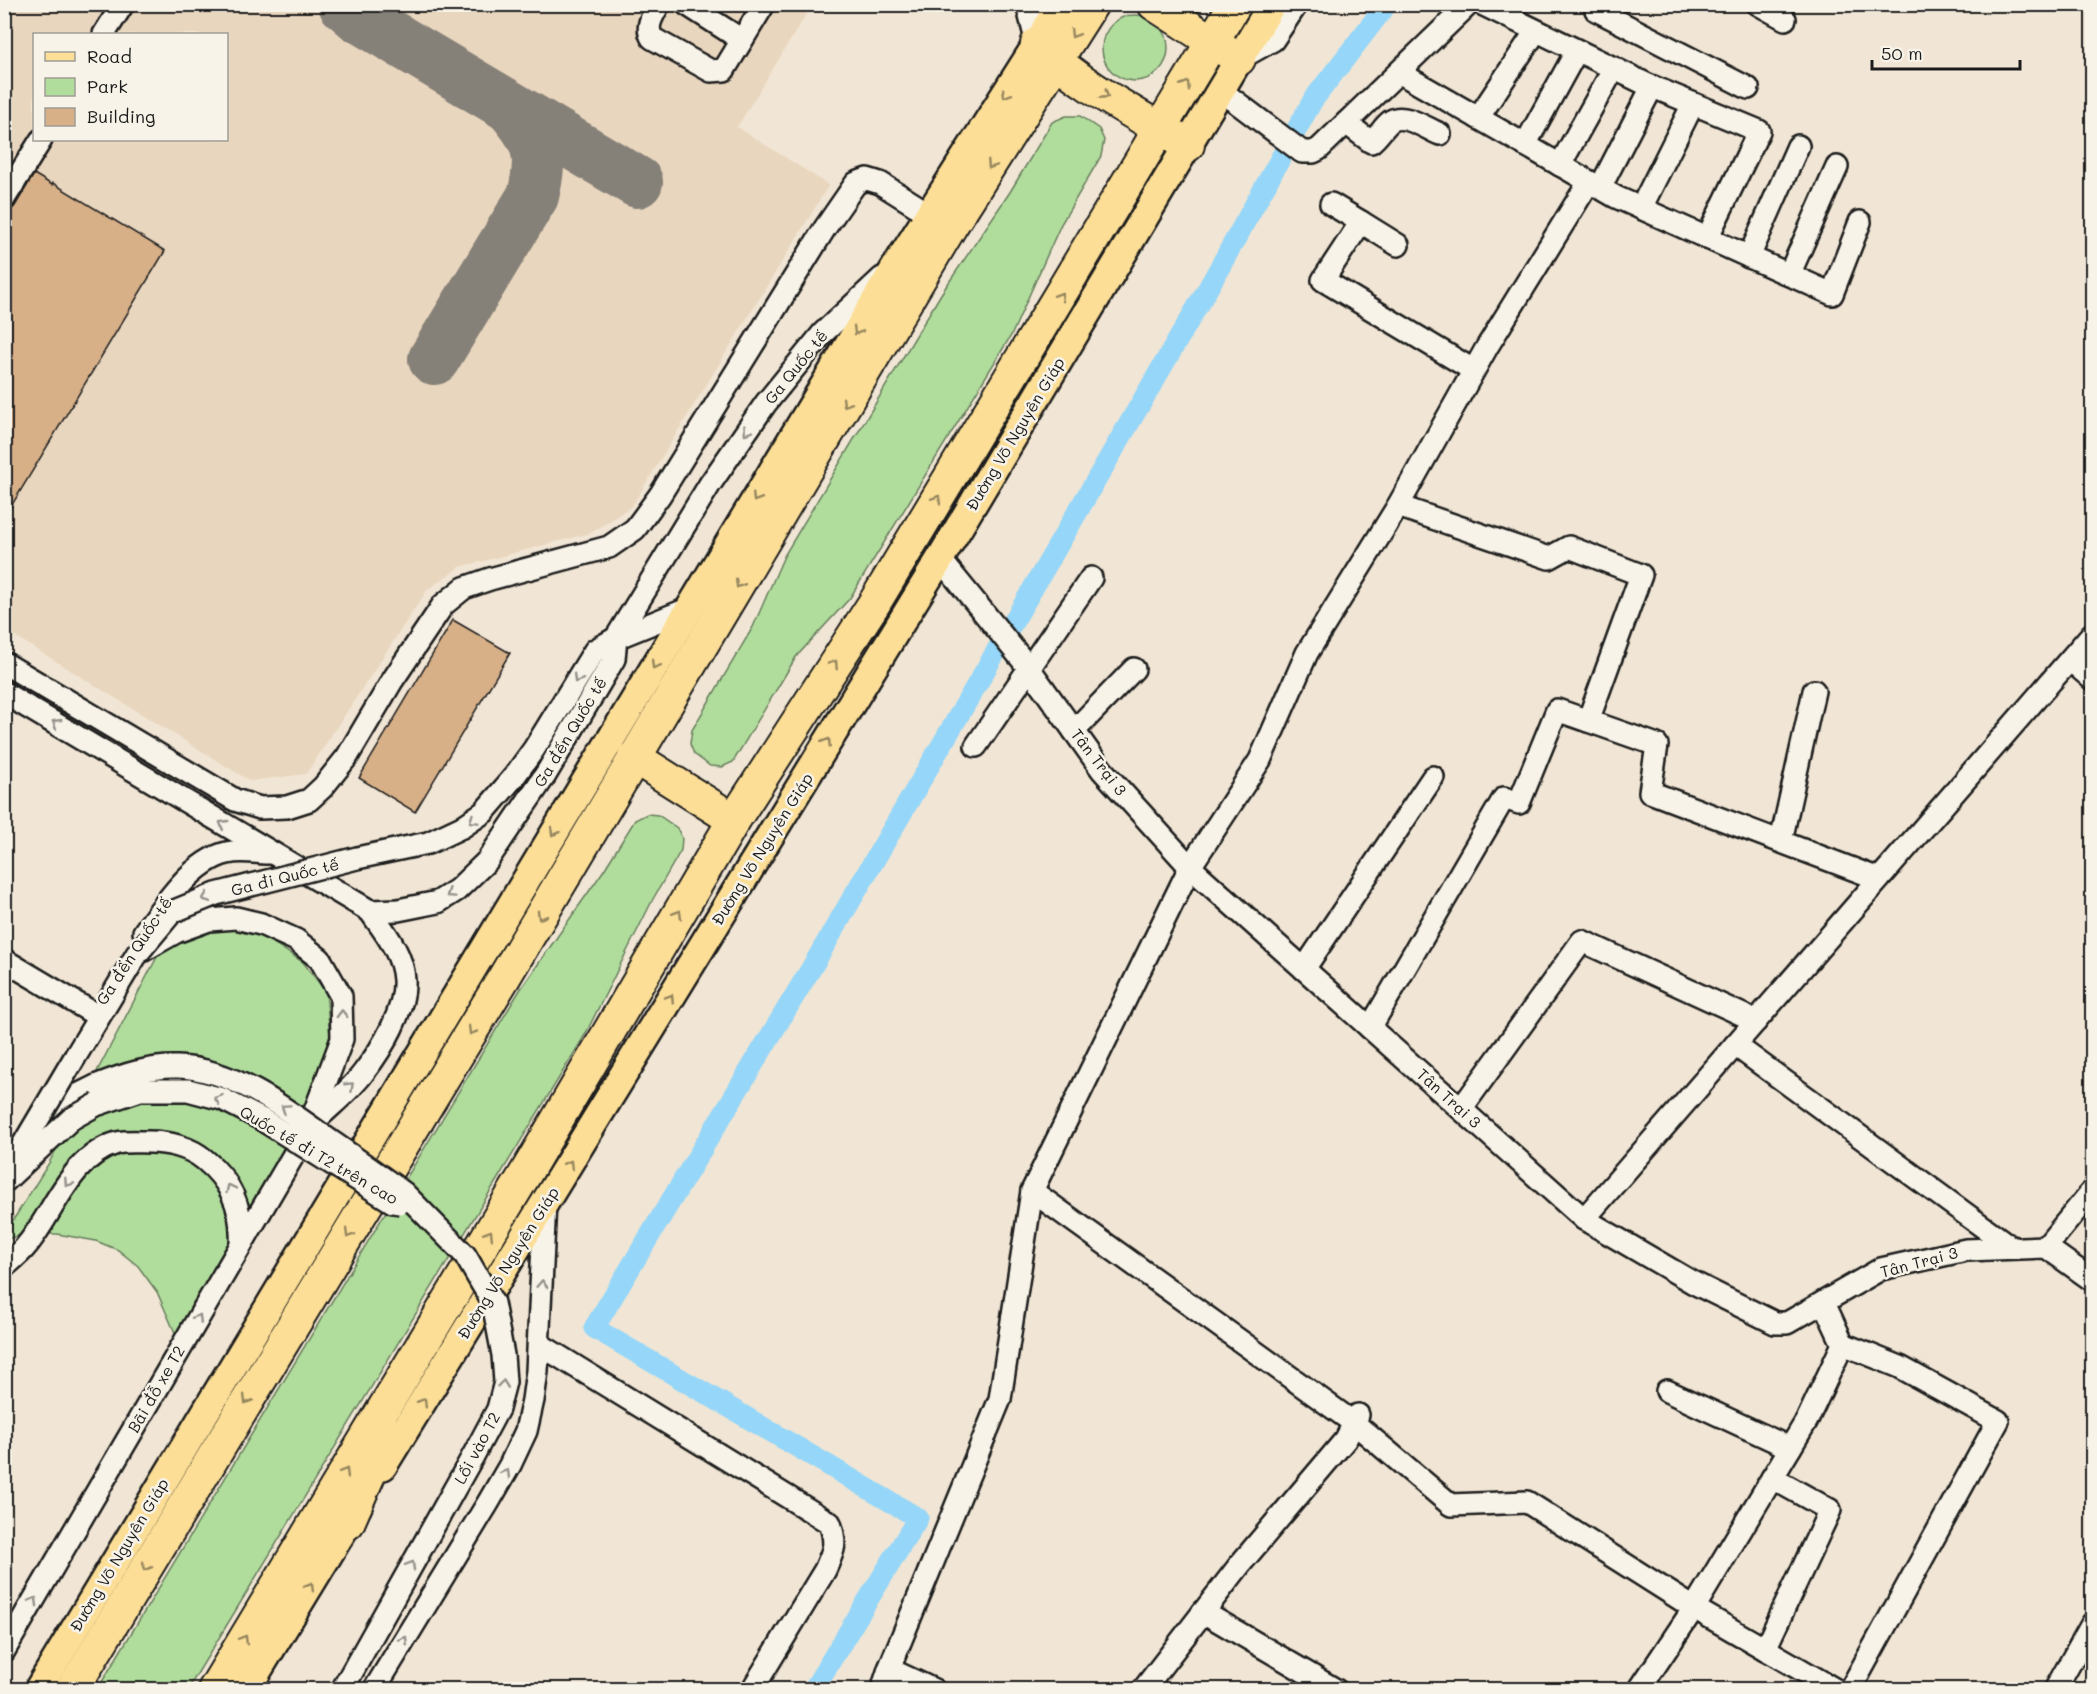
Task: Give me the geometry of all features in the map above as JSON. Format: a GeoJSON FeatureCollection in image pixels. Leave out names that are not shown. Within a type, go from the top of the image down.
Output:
{"type":"FeatureCollection","features":[{"type":"Feature","properties":{"kind":"highway","name":"Đường Võ Nguyên Giáp"},"geometry":{"type":"LineString","coordinates":[[72,1689],[502,981],[940,228],[1047,53],[1092,4]]}},
{"type":"Feature","properties":{"kind":"highway"},"geometry":{"type":"LineString","coordinates":[[1154,4],[1239,59]]}},
{"type":"Feature","properties":{"kind":"highway","name":"Đường Võ Nguyên Giáp"},"geometry":{"type":"LineString","coordinates":[[214,1689],[734,820],[875,602],[1235,4]]}},
{"type":"Feature","properties":{"kind":"highway"},"geometry":{"type":"LineString","coordinates":[[1047,53],[1108,97],[1188,145]]}},
{"type":"Feature","properties":{"kind":"highway"},"geometry":{"type":"LineString","coordinates":[[634,757],[734,820]]}},
{"type":"Feature","properties":{"kind":"highway"},"geometry":{"type":"LineString","coordinates":[[348,1523],[436,1320]]}},
{"type":"Feature","properties":{"kind":"main road","name":"Đường Võ Nguyên Giáp"},"geometry":{"type":"LineString","coordinates":[[1047,53],[1060,4]]}},
{"type":"Feature","properties":{"kind":"main road","name":"Đường Võ Nguyên Giáp"},"geometry":{"type":"LineString","coordinates":[[246,1689],[940,559],[1272,4]]}},
{"type":"Feature","properties":{"kind":"main road"},"geometry":{"type":"LineString","coordinates":[[898,263],[940,228]]}},
{"type":"Feature","properties":{"kind":"main road","name":"Đường Võ Nguyên Giáp"},"geometry":{"type":"LineString","coordinates":[[38,1689],[898,263]]}},
{"type":"Feature","properties":{"kind":"main road"},"geometry":{"type":"LineString","coordinates":[[1030,346],[1081,323]]}},
{"type":"Feature","properties":{"kind":"street"},"geometry":{"type":"LineString","coordinates":[[105,33],[123,4]]}},
{"type":"Feature","properties":{"kind":"street"},"geometry":{"type":"LineString","coordinates":[[659,4],[650,21],[649,33],[652,38],[711,71],[724,70],[764,4]]}},
{"type":"Feature","properties":{"kind":"street"},"geometry":{"type":"LineString","coordinates":[[686,4],[742,40]]}},
{"type":"Feature","properties":{"kind":"street"},"geometry":{"type":"LineString","coordinates":[[1027,4],[1047,53]]}},
{"type":"Feature","properties":{"kind":"street"},"geometry":{"type":"LineString","coordinates":[[1239,59],[1273,40],[1297,4]]}},
{"type":"Feature","properties":{"kind":"street"},"geometry":{"type":"LineString","coordinates":[[1220,90],[1302,152],[1313,152],[1319,149],[1400,73],[1469,4]]}},
{"type":"Feature","properties":{"kind":"street"},"geometry":{"type":"LineString","coordinates":[[1482,4],[1576,52],[1652,87],[1759,131],[1707,238]]}},
{"type":"Feature","properties":{"kind":"street"},"geometry":{"type":"LineString","coordinates":[[1598,4],[1596,9],[1748,88]]}},
{"type":"Feature","properties":{"kind":"street"},"geometry":{"type":"LineString","coordinates":[[1758,4],[1785,19]]}},
{"type":"Feature","properties":{"kind":"street"},"geometry":{"type":"LineString","coordinates":[[1478,118],[1536,31]]}},
{"type":"Feature","properties":{"kind":"street"},"geometry":{"type":"LineString","coordinates":[[1525,145],[1576,52]]}},
{"type":"Feature","properties":{"kind":"street"},"geometry":{"type":"LineString","coordinates":[[1560,165],[1614,68]]}},
{"type":"Feature","properties":{"kind":"street"},"geometry":{"type":"LineString","coordinates":[[1400,73],[1595,185],[1832,294],[1860,222]]}},
{"type":"Feature","properties":{"kind":"street"},"geometry":{"type":"LineString","coordinates":[[882,1689],[1000,1399],[1032,1191],[1190,867],[1260,760],[1307,652],[1398,506],[1473,370],[1595,185],[1652,87]]}},
{"type":"Feature","properties":{"kind":"street"},"geometry":{"type":"LineString","coordinates":[[1641,208],[1693,104]]}},
{"type":"Feature","properties":{"kind":"street"},"geometry":{"type":"LineString","coordinates":[[1347,123],[1371,142],[1391,121],[1399,118],[1407,119],[1440,134]]}},
{"type":"Feature","properties":{"kind":"street"},"geometry":{"type":"LineString","coordinates":[[4,200],[40,141]]}},
{"type":"Feature","properties":{"kind":"street"},"geometry":{"type":"LineString","coordinates":[[1749,257],[1798,146]]}},
{"type":"Feature","properties":{"kind":"street"},"geometry":{"type":"LineString","coordinates":[[1789,275],[1837,167]]}},
{"type":"Feature","properties":{"kind":"street"},"geometry":{"type":"LineString","coordinates":[[4,663],[235,800],[260,808],[286,807],[309,800],[323,787],[347,757],[392,681],[443,605],[464,588],[609,547],[635,529],[660,495],[830,219],[856,183],[867,179],[879,183],[940,228]]}},
{"type":"Feature","properties":{"kind":"street"},"geometry":{"type":"LineString","coordinates":[[1331,204],[1398,245]]}},
{"type":"Feature","properties":{"kind":"street"},"geometry":{"type":"LineString","coordinates":[[1361,222],[1323,280],[1473,370]]}},
{"type":"Feature","properties":{"kind":"street","name":"Ga Quốc tế"},"geometry":{"type":"LineString","coordinates":[[616,638],[635,606],[653,598],[711,500],[710,484],[766,403],[823,333],[898,263]]}},
{"type":"Feature","properties":{"kind":"street"},"geometry":{"type":"LineString","coordinates":[[1398,506],[1549,558],[1569,547],[1641,575],[1588,721]]}},
{"type":"Feature","properties":{"kind":"street","name":"Tân Trại 3"},"geometry":{"type":"LineString","coordinates":[[940,559],[1029,668],[1102,770],[1190,867],[1584,1219],[1692,1281],[1775,1323],[1787,1323],[1881,1269],[1966,1250],[2046,1247]]}},
{"type":"Feature","properties":{"kind":"street"},"geometry":{"type":"LineString","coordinates":[[976,747],[1091,578]]}},
{"type":"Feature","properties":{"kind":"street"},"geometry":{"type":"LineString","coordinates":[[616,638],[690,608]]}},
{"type":"Feature","properties":{"kind":"street"},"geometry":{"type":"LineString","coordinates":[[1584,1219],[2092,634]]}},
{"type":"Feature","properties":{"kind":"street","name":"Ga đi Quốc tế"},"geometry":{"type":"LineString","coordinates":[[4,1177],[137,954],[172,912],[216,894],[357,858],[428,843],[462,827],[484,812],[513,778],[534,749],[595,650],[616,638]]}},
{"type":"Feature","properties":{"kind":"street","name":"Ga đến Quốc tế"},"geometry":{"type":"LineString","coordinates":[[370,911],[398,910],[438,902],[457,890],[487,861],[546,774],[609,668],[614,659],[616,638]]}},
{"type":"Feature","properties":{"kind":"street"},"geometry":{"type":"LineString","coordinates":[[2070,660],[2092,679]]}},
{"type":"Feature","properties":{"kind":"street"},"geometry":{"type":"LineString","coordinates":[[1074,731],[1134,669]]}},
{"type":"Feature","properties":{"kind":"street"},"geometry":{"type":"LineString","coordinates":[[1781,842],[1814,691]]}},
{"type":"Feature","properties":{"kind":"street"},"geometry":{"type":"LineString","coordinates":[[4,693],[274,854]]}},
{"type":"Feature","properties":{"kind":"street"},"geometry":{"type":"LineString","coordinates":[[1370,1028],[1504,798],[1519,803],[1557,710],[1657,746],[1650,792],[1880,879]]}},
{"type":"Feature","properties":{"kind":"street"},"geometry":{"type":"LineString","coordinates":[[1304,969],[1433,777]]}},
{"type":"Feature","properties":{"kind":"street","name":"Ga đến Quốc tế"},"geometry":{"type":"LineString","coordinates":[[4,1163],[142,934],[173,892],[188,877],[210,860],[232,852],[274,854],[370,911],[387,935],[398,957],[404,980],[401,1009],[364,1073],[309,1127]]}},
{"type":"Feature","properties":{"kind":"street","name":"Quốc tế đi T2 trên cao"},"geometry":{"type":"LineString","coordinates":[[137,954],[176,932],[209,920],[236,918],[261,924],[296,940],[320,959],[341,996],[342,1039],[309,1127]]}},
{"type":"Feature","properties":{"kind":"street"},"geometry":{"type":"LineString","coordinates":[[1461,1108],[1582,941],[1756,1021]]}},
{"type":"Feature","properties":{"kind":"street"},"geometry":{"type":"LineString","coordinates":[[4,960],[90,1018]]}},
{"type":"Feature","properties":{"kind":"street"},"geometry":{"type":"LineString","coordinates":[[4,972],[90,1018]]}},
{"type":"Feature","properties":{"kind":"street"},"geometry":{"type":"LineString","coordinates":[[1735,1045],[2012,1248]]}},
{"type":"Feature","properties":{"kind":"street","name":"Ga đến Quốc tế"},"geometry":{"type":"LineString","coordinates":[[16,1144],[75,1096],[98,1085],[125,1074],[166,1068],[197,1069],[213,1073],[284,1107],[404,1193],[416,1206]]}},
{"type":"Feature","properties":{"kind":"street","name":"Quốc tế đi T2 trên cao"},"geometry":{"type":"LineString","coordinates":[[4,1182],[71,1119],[96,1105],[140,1090],[188,1090],[222,1099],[261,1119],[393,1202],[416,1206]]}},
{"type":"Feature","properties":{"kind":"street","name":"Bãi đỗ xe T2"},"geometry":{"type":"LineString","coordinates":[[4,1651],[309,1127]]}},
{"type":"Feature","properties":{"kind":"street"},"geometry":{"type":"LineString","coordinates":[[4,1267],[27,1245],[72,1176],[85,1162],[109,1146],[126,1142],[158,1142],[176,1146],[200,1156],[214,1167],[226,1181],[237,1206],[241,1223],[241,1245]]}},
{"type":"Feature","properties":{"kind":"street"},"geometry":{"type":"LineString","coordinates":[[1032,1191],[1356,1419],[1451,1504],[1527,1502],[1694,1608],[1836,1689]]}},
{"type":"Feature","properties":{"kind":"street"},"geometry":{"type":"LineString","coordinates":[[2092,1191],[2046,1247],[2092,1280]]}},
{"type":"Feature","properties":{"kind":"street"},"geometry":{"type":"LineString","coordinates":[[374,1689],[510,1465],[526,1431],[533,1400],[539,1344],[545,1202]]}},
{"type":"Feature","properties":{"kind":"street","name":"Lối vào T2"},"geometry":{"type":"LineString","coordinates":[[342,1689],[473,1456],[498,1408],[505,1382],[503,1355],[493,1303],[465,1255],[416,1206]]}},
{"type":"Feature","properties":{"kind":"street"},"geometry":{"type":"LineString","coordinates":[[1824,1303],[1843,1344],[1900,1367],[1998,1421],[1850,1689]]}},
{"type":"Feature","properties":{"kind":"street"},"geometry":{"type":"LineString","coordinates":[[539,1344],[830,1523],[835,1538],[832,1554],[825,1570],[752,1689]]}},
{"type":"Feature","properties":{"kind":"street"},"geometry":{"type":"LineString","coordinates":[[1639,1689],[1694,1608],[1807,1420],[1843,1344]]}},
{"type":"Feature","properties":{"kind":"street"},"geometry":{"type":"LineString","coordinates":[[1667,1391],[1790,1448]]}},
{"type":"Feature","properties":{"kind":"street"},"geometry":{"type":"LineString","coordinates":[[1143,1689],[1242,1562],[1346,1439],[1356,1419]]}},
{"type":"Feature","properties":{"kind":"street"},"geometry":{"type":"LineString","coordinates":[[1765,1649],[1830,1510],[1772,1478]]}},
{"type":"Feature","properties":{"kind":"street"},"geometry":{"type":"LineString","coordinates":[[1203,1612],[1336,1689]]}},
{"type":"Feature","properties":{"kind":"street"},"geometry":{"type":"LineString","coordinates":[[2055,1689],[2092,1624]]}},
{"type":"Feature","properties":{"kind":"street"},"geometry":{"type":"LineString","coordinates":[[889,1669],[934,1689]]}},
{"type":"Feature","properties":{"kind":"shaded area"},"geometry":{"type":"Polygon","coordinates":[[[4,5],[812,5],[737,127],[829,185],[632,506],[591,533],[460,567],[427,590],[306,774],[250,781],[5,630],[4,5]]]}},
{"type":"Feature","properties":{"kind":"green space"},"geometry":{"type":"Polygon","coordinates":[[[1135,15],[1148,17],[1158,25],[1166,35],[1168,48],[1166,61],[1158,71],[1148,79],[1135,81],[1122,79],[1112,71],[1104,61],[1102,48],[1104,35],[1112,25],[1122,17],[1135,15]]]}},
{"type":"Feature","properties":{"kind":"green space"},"geometry":{"type":"Polygon","coordinates":[[[1066,116],[1080,116],[1099,129],[1104,140],[1101,156],[1061,224],[1012,334],[850,598],[796,657],[733,762],[722,767],[710,766],[694,754],[690,744],[692,730],[753,627],[784,556],[941,294],[1010,192],[1052,122],[1066,116]]]}},
{"type":"Feature","properties":{"kind":"green space"},"geometry":{"type":"Polygon","coordinates":[[[647,814],[658,815],[677,828],[682,838],[681,850],[653,899],[585,1035],[188,1689],[97,1690],[520,990],[604,870],[635,820],[647,814]]]}},
{"type":"Feature","properties":{"kind":"green space"},"geometry":{"type":"Polygon","coordinates":[[[227,928],[263,936],[303,962],[326,992],[330,1035],[305,1122],[176,1335],[157,1292],[138,1266],[118,1250],[96,1241],[57,1234],[23,1234],[5,1240],[5,1233],[49,1163],[157,957],[187,937],[227,928]]]}},
{"type":"Feature","properties":{"kind":"building"},"geometry":{"type":"Polygon","coordinates":[[[34,174],[52,185],[53,183],[165,251],[4,518],[4,218],[15,206],[34,174]]]}},
{"type":"Feature","properties":{"kind":"building"},"geometry":{"type":"Polygon","coordinates":[[[453,620],[510,653],[415,812],[359,778],[453,620]]]}},
{"type":"Feature","properties":{"kind":"waterway"},"geometry":{"type":"LineString","coordinates":[[813,1690],[918,1518],[594,1328],[815,962],[1211,283],[1313,100],[1387,4]]}},
{"type":"Feature","properties":{"kind":"taxiway"},"geometry":{"type":"LineString","coordinates":[[344,4],[359,17],[637,182]]}},
{"type":"Feature","properties":{"kind":"taxiway"},"geometry":{"type":"LineString","coordinates":[[434,359],[533,196],[538,169],[536,149],[528,129],[511,108]]}}]}
